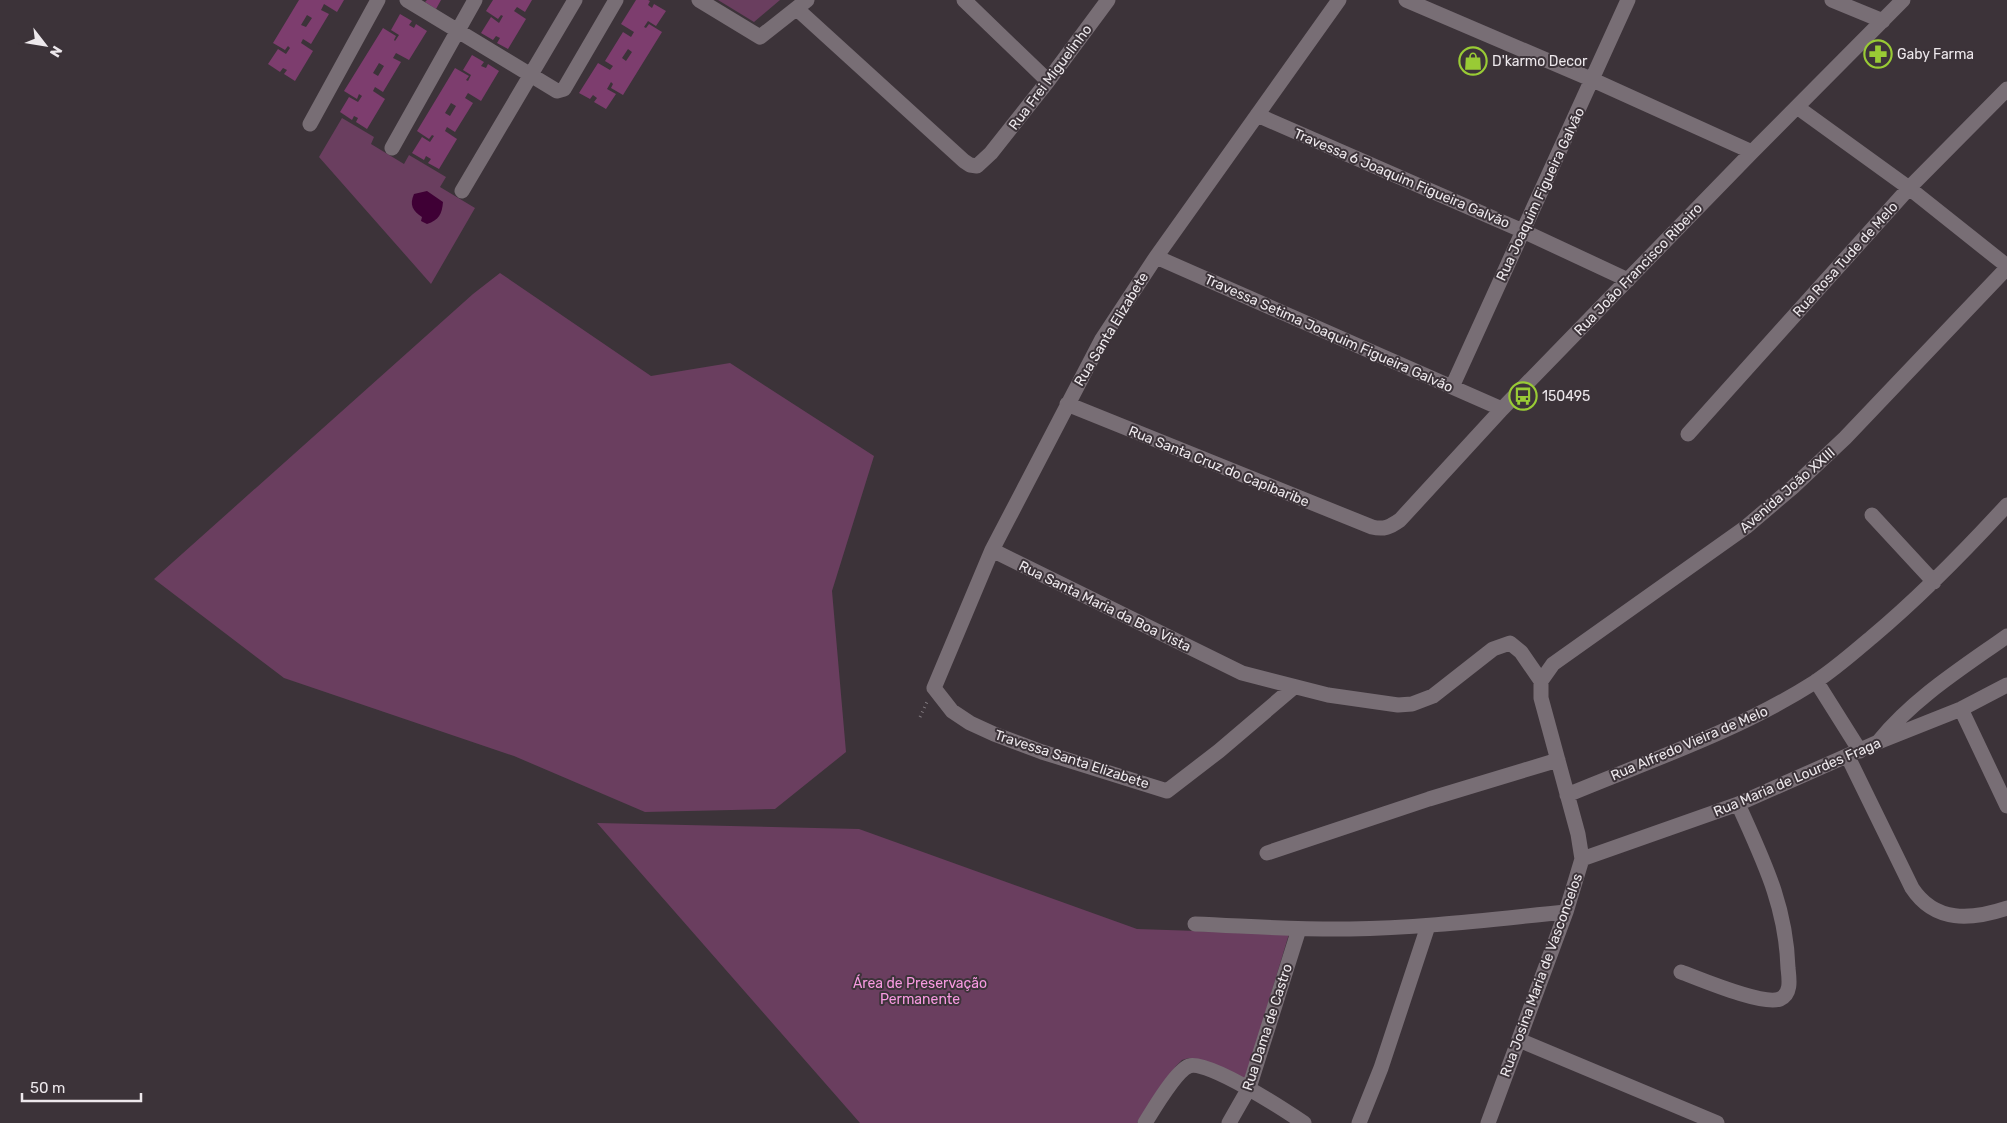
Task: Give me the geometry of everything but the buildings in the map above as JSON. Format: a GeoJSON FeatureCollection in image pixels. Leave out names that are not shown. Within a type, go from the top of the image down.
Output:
{"type":"FeatureCollection","features":[{"type":"Feature","properties":{"kind":"street"},"geometry":{"type":"LineString","coordinates":[[310,124],[378,0]]}},
{"type":"Feature","properties":{"kind":"street"},"geometry":{"type":"LineString","coordinates":[[407,0],[557,91],[564,89],[616,0]]}},
{"type":"Feature","properties":{"kind":"street"},"geometry":{"type":"LineString","coordinates":[[392,148],[475,0]]}},
{"type":"Feature","properties":{"kind":"street"},"geometry":{"type":"LineString","coordinates":[[462,191],[575,0]]}},
{"type":"Feature","properties":{"kind":"street"},"geometry":{"type":"LineString","coordinates":[[699,0],[760,37],[802,4]]}},
{"type":"Feature","properties":{"kind":"street"},"geometry":{"type":"LineString","coordinates":[[964,0],[1048,81]]}},
{"type":"Feature","properties":{"kind":"street","name":"Rua Frei Miguelinho"},"geometry":{"type":"LineString","coordinates":[[802,4],[964,161],[970,165],[977,166],[991,153],[1048,81],[1108,0]]}},
{"type":"Feature","properties":{"kind":"street","name":"Rua Santa Elizabete"},"geometry":{"type":"LineString","coordinates":[[934,688],[992,550],[1102,339],[1156,257],[1340,0]]}},
{"type":"Feature","properties":{"kind":"street"},"geometry":{"type":"LineString","coordinates":[[1406,0],[1593,80],[1752,152]]}},
{"type":"Feature","properties":{"kind":"street","name":"Rua Joaquim Figueira Galvão"},"geometry":{"type":"LineString","coordinates":[[1452,387],[1628,0]]}},
{"type":"Feature","properties":{"kind":"street"},"geometry":{"type":"LineString","coordinates":[[1832,0],[1882,21]]}},
{"type":"Feature","properties":{"kind":"street","name":"Rua João Francisco Ribeiro"},"geometry":{"type":"LineString","coordinates":[[1372,527],[1381,530],[1390,527],[1400,520],[1502,409],[1903,0]]}},
{"type":"Feature","properties":{"kind":"street","name":"Rua Rosa Tude de Melo"},"geometry":{"type":"LineString","coordinates":[[1688,434],[1909,188],[2007,89]]}},
{"type":"Feature","properties":{"kind":"street"},"geometry":{"type":"LineString","coordinates":[[1797,107],[1909,188],[2007,267]]}},
{"type":"Feature","properties":{"kind":"street","name":"Travessa 6 Joaquim Figueira Galvão"},"geometry":{"type":"LineString","coordinates":[[1257,115],[1523,231],[1628,280]]}},
{"type":"Feature","properties":{"kind":"street","name":"Travessa Setima Joaquim Figueira Galvão"},"geometry":{"type":"LineString","coordinates":[[1156,257],[1502,409]]}},
{"type":"Feature","properties":{"kind":"street","name":"Avenida João XXIII"},"geometry":{"type":"LineString","coordinates":[[1541,681],[1548,669],[1562,657],[1738,533],[1786,493],[1845,438],[2007,267]]}},
{"type":"Feature","properties":{"kind":"street","name":"Rua Santa Cruz do Capibaribe"},"geometry":{"type":"LineString","coordinates":[[1067,404],[1372,527]]}},
{"type":"Feature","properties":{"kind":"street","name":"Rua Alfredo Vieira de Melo"},"geometry":{"type":"LineString","coordinates":[[1567,794],[1735,726],[1816,681],[1854,652],[1934,582],[2007,506]]}},
{"type":"Feature","properties":{"kind":"street"},"geometry":{"type":"LineString","coordinates":[[1872,515],[1934,582]]}},
{"type":"Feature","properties":{"kind":"street","name":"Rua Santa Maria da Boa Vista"},"geometry":{"type":"LineString","coordinates":[[992,550],[1242,673],[1294,687],[1328,695],[1398,705],[1412,704],[1433,696],[1493,649],[1510,644],[1521,652],[1541,681]]}},
{"type":"Feature","properties":{"kind":"street"},"geometry":{"type":"LineString","coordinates":[[1878,742],[1898,718],[1915,703],[2007,636]]}},
{"type":"Feature","properties":{"kind":"street","name":"Rua Josina Maria de Vasconcelos"},"geometry":{"type":"LineString","coordinates":[[1488,1123],[1566,912],[1582,859],[1578,834],[1541,698],[1541,681]]}},
{"type":"Feature","properties":{"kind":"street"},"geometry":{"type":"LineString","coordinates":[[1816,681],[1854,754],[1912,888],[1922,902],[1932,910],[1960,915],[1979,915],[2007,908]]}},
{"type":"Feature","properties":{"kind":"street","name":"Rua Maria de Lourdes Fraga"},"geometry":{"type":"LineString","coordinates":[[1582,859],[1738,804],[1878,742],[1961,709],[2007,685]]}},
{"type":"Feature","properties":{"kind":"street","name":"Travessa Santa Elizabete"},"geometry":{"type":"LineString","coordinates":[[934,688],[952,711],[970,723],[994,734],[1042,752],[1167,790],[1219,751],[1294,687]]}},
{"type":"Feature","properties":{"kind":"street"},"geometry":{"type":"LineString","coordinates":[[1961,709],[2007,806]]}},
{"type":"Feature","properties":{"kind":"street"},"geometry":{"type":"LineString","coordinates":[[1267,853],[1429,799],[1558,760]]}},
{"type":"Feature","properties":{"kind":"street"},"geometry":{"type":"LineString","coordinates":[[1681,972],[1736,992],[1765,1000],[1779,1000],[1784,996],[1788,988],[1787,946],[1779,904],[1763,860],[1738,804]]}},
{"type":"Feature","properties":{"kind":"street"},"geometry":{"type":"LineString","coordinates":[[1195,924],[1299,929],[1428,926],[1566,912]]}},
{"type":"Feature","properties":{"kind":"street"},"geometry":{"type":"LineString","coordinates":[[1359,1123],[1381,1068],[1428,926]]}},
{"type":"Feature","properties":{"kind":"street","name":"Rua Dama de Castro"},"geometry":{"type":"LineString","coordinates":[[1229,1123],[1249,1088],[1299,929]]}},
{"type":"Feature","properties":{"kind":"street"},"geometry":{"type":"LineString","coordinates":[[1519,1040],[1717,1123]]}},
{"type":"Feature","properties":{"kind":"street"},"geometry":{"type":"LineString","coordinates":[[1145,1123],[1175,1078],[1188,1066],[1201,1066],[1249,1088],[1304,1123]]}},
{"type":"Feature","properties":{"kind":"green space"},"geometry":{"type":"Polygon","coordinates":[[[718,0],[780,0],[754,22],[718,0]]]}},
{"type":"Feature","properties":{"kind":"green space"},"geometry":{"type":"Polygon","coordinates":[[[342,118],[374,137],[371,144],[404,164],[409,155],[446,177],[440,187],[475,208],[431,284],[319,157],[342,118]]]}},
{"type":"Feature","properties":{"kind":"green space"},"geometry":{"type":"Polygon","coordinates":[[[500,273],[651,376],[730,363],[874,456],[832,591],[846,752],[775,809],[645,812],[514,756],[284,678],[154,579],[473,294],[500,273]]]}},
{"type":"Feature","properties":{"kind":"green space","name":"Área de Preservação Permanente"},"geometry":{"type":"Polygon","coordinates":[[[597,823],[859,829],[1137,929],[1289,934],[1245,1080],[1189,1058],[1182,1060],[1137,1123],[860,1123],[597,823]]]}},
{"type":"Feature","properties":{"kind":"shaded area"},"geometry":{"type":"Polygon","coordinates":[[[427,191],[443,202],[439,216],[427,224],[421,221],[422,217],[414,210],[412,201],[414,194],[427,191]]]}},
{"type":"Feature","properties":{"kind":"place","name":"Gaby Farma"},"geometry":{"type":"Point","coordinates":[1878,54]}},
{"type":"Feature","properties":{"kind":"place","name":"D'karmo Decor"},"geometry":{"type":"Point","coordinates":[1473,61]}},
{"type":"Feature","properties":{"kind":"place","name":"150495"},"geometry":{"type":"Point","coordinates":[1523,396]}}]}
